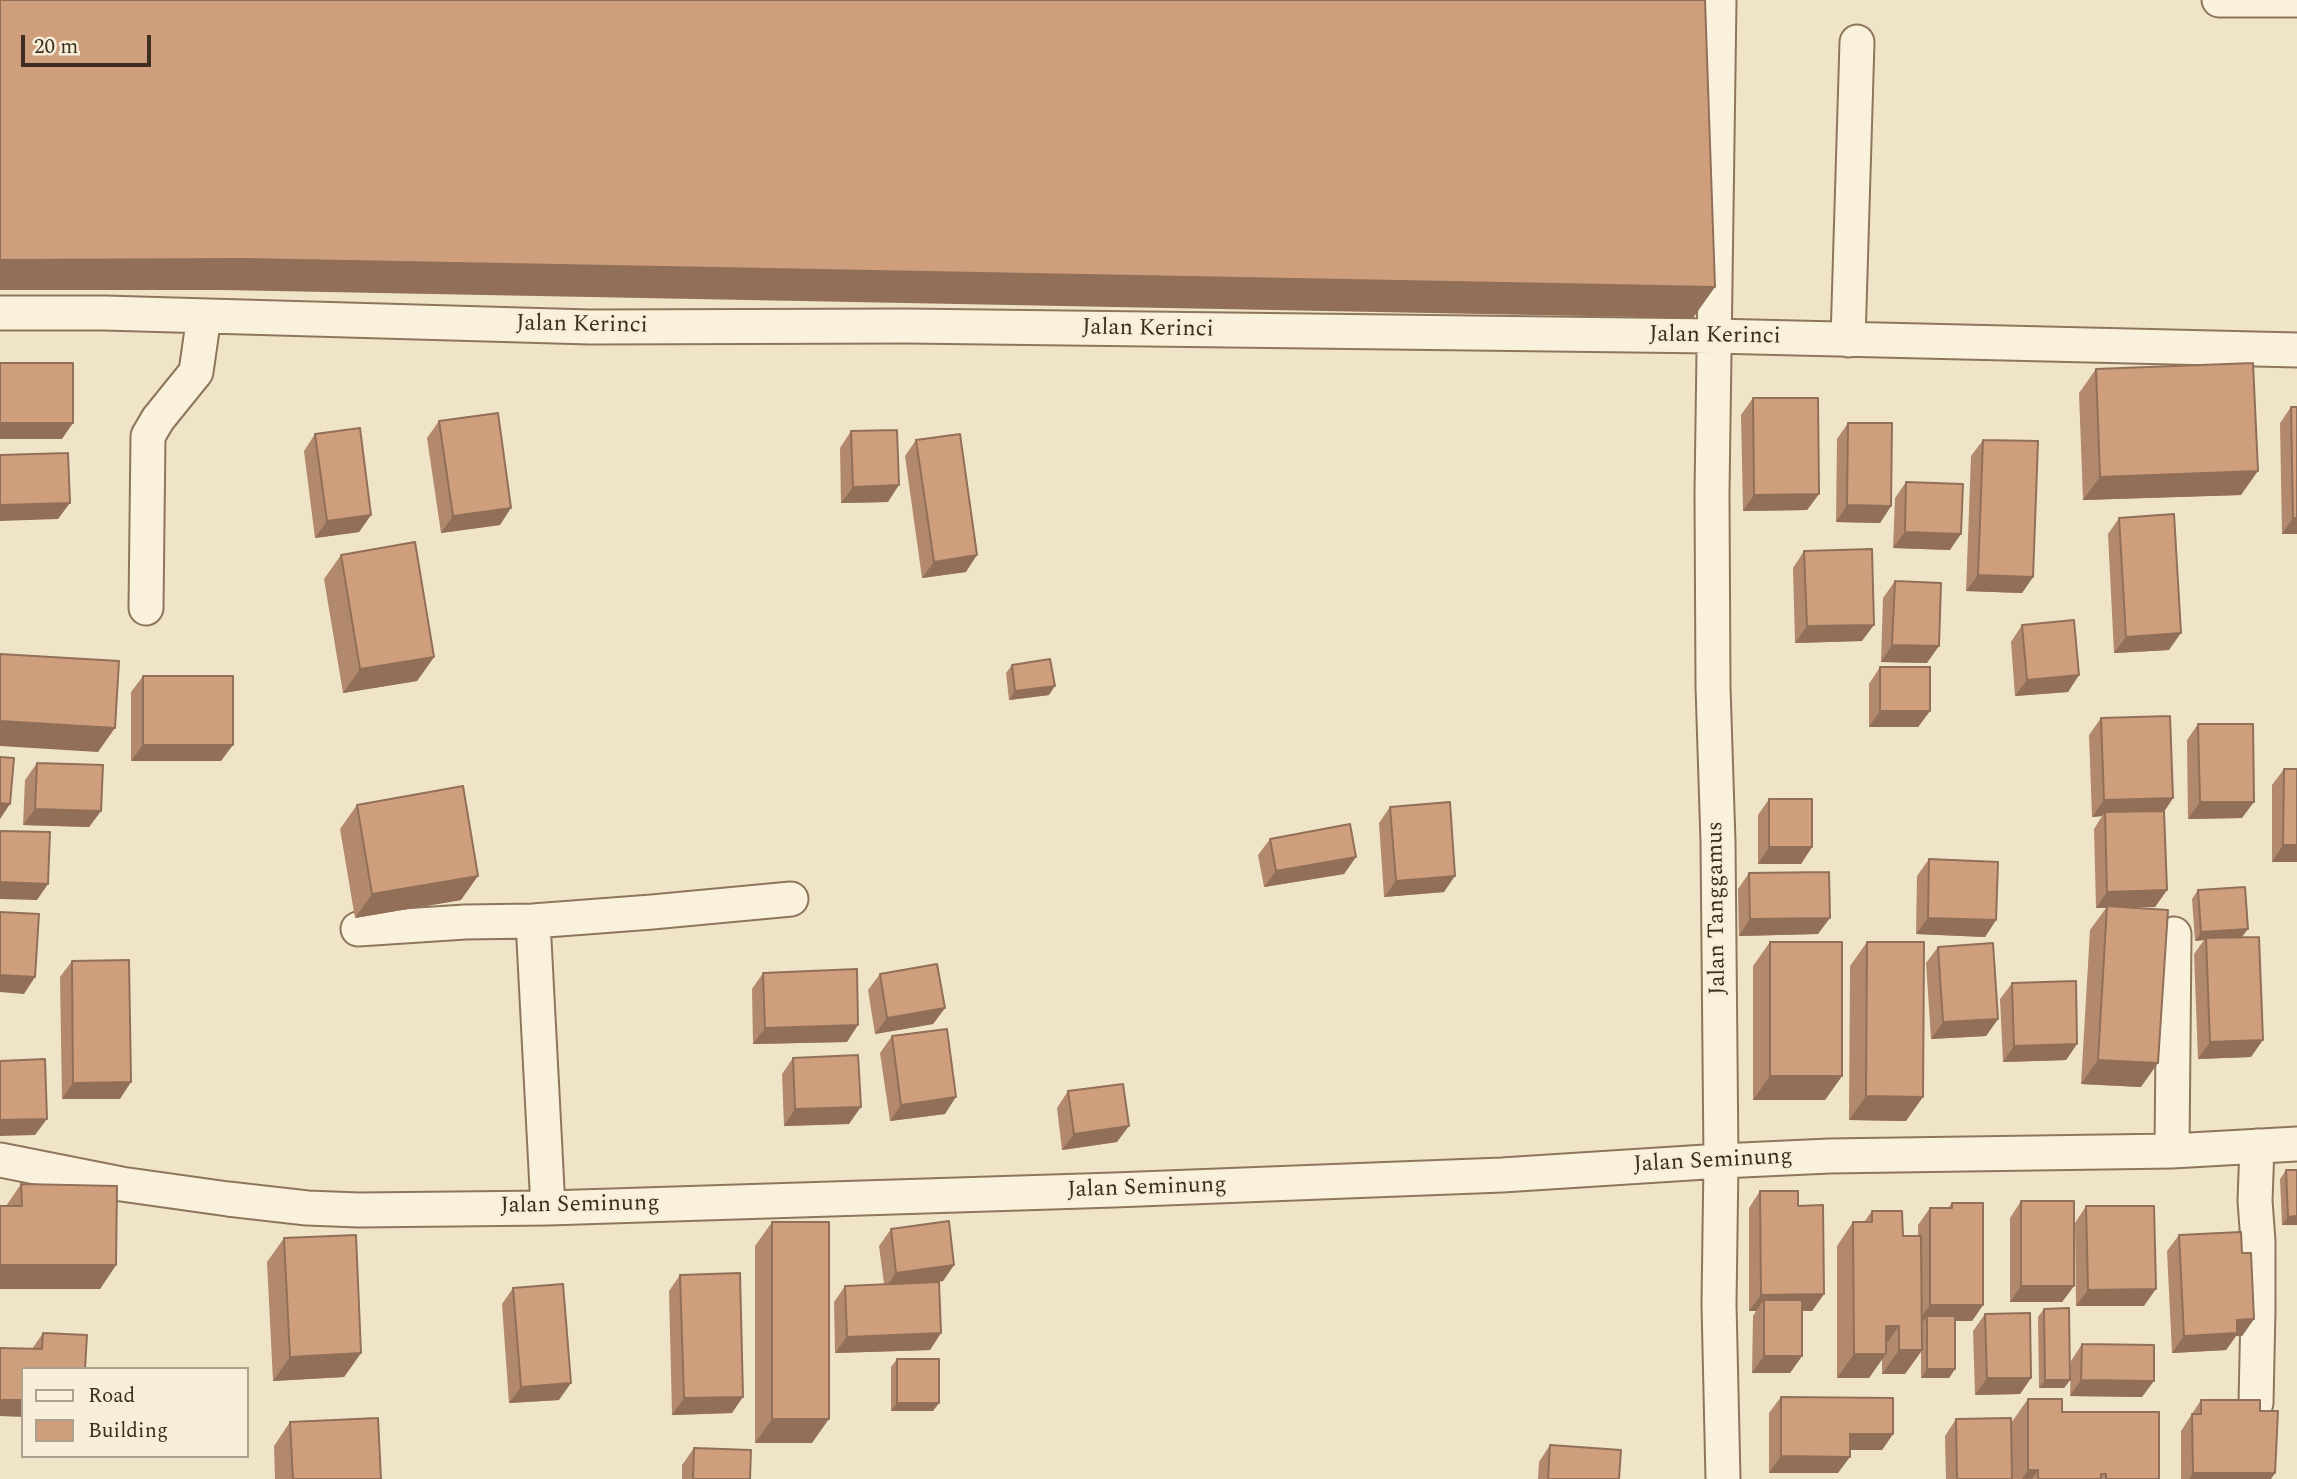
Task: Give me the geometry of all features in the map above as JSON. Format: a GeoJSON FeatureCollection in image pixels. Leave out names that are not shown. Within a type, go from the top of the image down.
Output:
{"type":"FeatureCollection","features":[{"type":"Feature","properties":{"kind":"street","name":"Jalan Tanggamus"},"geometry":{"type":"LineString","coordinates":[[1719,0],[1713,336],[1713,687],[1718,842],[1721,1161],[1718,1304],[1723,1479]]}},
{"type":"Feature","properties":{"kind":"street"},"geometry":{"type":"LineString","coordinates":[[2219,0],[2297,1]]}},
{"type":"Feature","properties":{"kind":"street"},"geometry":{"type":"LineString","coordinates":[[1848,340],[1857,42]]}},
{"type":"Feature","properties":{"kind":"street","name":"Jalan Kerinci"},"geometry":{"type":"LineString","coordinates":[[0,313],[105,313],[590,327],[906,326],[1713,336],[2297,350]]}},
{"type":"Feature","properties":{"kind":"street"},"geometry":{"type":"LineString","coordinates":[[146,608],[148,436],[158,419],[196,372],[204,316]]}},
{"type":"Feature","properties":{"kind":"street"},"geometry":{"type":"LineString","coordinates":[[358,929],[465,922],[533,921],[791,899]]}},
{"type":"Feature","properties":{"kind":"street"},"geometry":{"type":"LineString","coordinates":[[533,921],[548,1208]]}},
{"type":"Feature","properties":{"kind":"street"},"geometry":{"type":"LineString","coordinates":[[2172,1152],[2174,934]]}},
{"type":"Feature","properties":{"kind":"street","name":"Jalan Seminung"},"geometry":{"type":"LineString","coordinates":[[0,1160],[121,1184],[307,1208],[359,1210],[548,1208],[1433,1178],[1829,1156],[2172,1152],[2297,1144]]}},
{"type":"Feature","properties":{"kind":"street"},"geometry":{"type":"LineString","coordinates":[[2256,1403],[2257,1146]]}},
{"type":"Feature","properties":{"kind":"building"},"geometry":{"type":"Polygon","coordinates":[[[0,0],[1705,0],[1715,287],[244,259],[0,260],[0,0]]]}},
{"type":"Feature","properties":{"kind":"building"},"geometry":{"type":"Polygon","coordinates":[[[0,363],[73,363],[73,423],[0,423],[0,363]]]}},
{"type":"Feature","properties":{"kind":"building"},"geometry":{"type":"Polygon","coordinates":[[[2253,363],[2258,471],[2100,477],[2096,369],[2253,363]]]}},
{"type":"Feature","properties":{"kind":"building"},"geometry":{"type":"Polygon","coordinates":[[[1753,398],[1818,398],[1819,494],[1754,495],[1753,398]]]}},
{"type":"Feature","properties":{"kind":"building"},"geometry":{"type":"Polygon","coordinates":[[[2291,407],[2297,407],[2297,518],[2293,518],[2291,407]]]}},
{"type":"Feature","properties":{"kind":"building"},"geometry":{"type":"Polygon","coordinates":[[[498,413],[511,508],[453,516],[439,421],[498,413]]]}},
{"type":"Feature","properties":{"kind":"building"},"geometry":{"type":"Polygon","coordinates":[[[1848,423],[1892,423],[1891,506],[1847,505],[1848,423]]]}},
{"type":"Feature","properties":{"kind":"building"},"geometry":{"type":"Polygon","coordinates":[[[360,428],[371,515],[327,521],[315,434],[360,428]]]}},
{"type":"Feature","properties":{"kind":"building"},"geometry":{"type":"Polygon","coordinates":[[[897,430],[899,485],[853,487],[851,431],[897,430]]]}},
{"type":"Feature","properties":{"kind":"building"},"geometry":{"type":"Polygon","coordinates":[[[960,434],[977,555],[934,562],[916,440],[960,434]]]}},
{"type":"Feature","properties":{"kind":"building"},"geometry":{"type":"Polygon","coordinates":[[[1983,440],[2038,441],[2033,577],[1978,575],[1983,440]]]}},
{"type":"Feature","properties":{"kind":"building"},"geometry":{"type":"Polygon","coordinates":[[[68,453],[70,503],[0,505],[0,455],[68,453]]]}},
{"type":"Feature","properties":{"kind":"building"},"geometry":{"type":"Polygon","coordinates":[[[1906,482],[1963,484],[1961,534],[1905,532],[1906,482]]]}},
{"type":"Feature","properties":{"kind":"building"},"geometry":{"type":"Polygon","coordinates":[[[2174,514],[2181,633],[2126,637],[2119,518],[2174,514]]]}},
{"type":"Feature","properties":{"kind":"building"},"geometry":{"type":"Polygon","coordinates":[[[415,542],[434,657],[360,669],[341,555],[415,542]]]}},
{"type":"Feature","properties":{"kind":"building"},"geometry":{"type":"Polygon","coordinates":[[[1872,549],[1874,625],[1807,626],[1804,551],[1872,549]]]}},
{"type":"Feature","properties":{"kind":"building"},"geometry":{"type":"Polygon","coordinates":[[[1895,581],[1941,583],[1939,646],[1892,645],[1895,581]]]}},
{"type":"Feature","properties":{"kind":"building"},"geometry":{"type":"Polygon","coordinates":[[[2074,620],[2079,675],[2027,680],[2022,625],[2074,620]]]}},
{"type":"Feature","properties":{"kind":"building"},"geometry":{"type":"Polygon","coordinates":[[[0,654],[119,661],[115,728],[0,721],[0,654]]]}},
{"type":"Feature","properties":{"kind":"building"},"geometry":{"type":"Polygon","coordinates":[[[1050,659],[1055,686],[1015,691],[1012,665],[1050,659]]]}},
{"type":"Feature","properties":{"kind":"building"},"geometry":{"type":"Polygon","coordinates":[[[1880,667],[1930,667],[1930,711],[1880,711],[1880,667]]]}},
{"type":"Feature","properties":{"kind":"building"},"geometry":{"type":"Polygon","coordinates":[[[143,676],[233,676],[233,745],[143,745],[143,676]]]}},
{"type":"Feature","properties":{"kind":"building"},"geometry":{"type":"Polygon","coordinates":[[[2170,716],[2173,798],[2104,800],[2101,718],[2170,716]]]}},
{"type":"Feature","properties":{"kind":"building"},"geometry":{"type":"Polygon","coordinates":[[[2198,724],[2253,724],[2254,802],[2200,802],[2198,724]]]}},
{"type":"Feature","properties":{"kind":"building"},"geometry":{"type":"Polygon","coordinates":[[[0,757],[14,758],[10,804],[0,803],[0,757]]]}},
{"type":"Feature","properties":{"kind":"building"},"geometry":{"type":"Polygon","coordinates":[[[37,763],[103,765],[101,811],[35,809],[37,763]]]}},
{"type":"Feature","properties":{"kind":"building"},"geometry":{"type":"Polygon","coordinates":[[[2284,769],[2297,769],[2297,845],[2283,845],[2284,769]]]}},
{"type":"Feature","properties":{"kind":"building"},"geometry":{"type":"Polygon","coordinates":[[[463,786],[478,876],[372,894],[357,805],[463,786]]]}},
{"type":"Feature","properties":{"kind":"building"},"geometry":{"type":"Polygon","coordinates":[[[1769,799],[1812,799],[1812,847],[1769,847],[1769,799]]]}},
{"type":"Feature","properties":{"kind":"building"},"geometry":{"type":"Polygon","coordinates":[[[1450,802],[1455,876],[1396,881],[1390,807],[1450,802]]]}},
{"type":"Feature","properties":{"kind":"building"},"geometry":{"type":"Polygon","coordinates":[[[2164,811],[2167,890],[2107,892],[2105,812],[2164,811]]]}},
{"type":"Feature","properties":{"kind":"building"},"geometry":{"type":"Polygon","coordinates":[[[1350,824],[1356,857],[1276,871],[1270,839],[1350,824]]]}},
{"type":"Feature","properties":{"kind":"building"},"geometry":{"type":"Polygon","coordinates":[[[0,831],[50,832],[48,884],[0,882],[0,831]]]}},
{"type":"Feature","properties":{"kind":"building"},"geometry":{"type":"Polygon","coordinates":[[[1929,859],[1998,862],[1996,920],[1928,918],[1929,859]]]}},
{"type":"Feature","properties":{"kind":"building"},"geometry":{"type":"Polygon","coordinates":[[[1829,872],[1830,918],[1750,919],[1749,873],[1829,872]]]}},
{"type":"Feature","properties":{"kind":"building"},"geometry":{"type":"Polygon","coordinates":[[[2245,887],[2248,929],[2201,932],[2198,890],[2245,887]]]}},
{"type":"Feature","properties":{"kind":"building"},"geometry":{"type":"Polygon","coordinates":[[[2107,906],[2168,910],[2158,1063],[2098,1060],[2107,906]]]}},
{"type":"Feature","properties":{"kind":"building"},"geometry":{"type":"Polygon","coordinates":[[[0,912],[39,914],[35,977],[0,975],[0,912]]]}},
{"type":"Feature","properties":{"kind":"building"},"geometry":{"type":"Polygon","coordinates":[[[2259,937],[2263,1040],[2210,1042],[2206,938],[2259,937]]]}},
{"type":"Feature","properties":{"kind":"building"},"geometry":{"type":"Polygon","coordinates":[[[1770,942],[1842,942],[1842,1076],[1770,1076],[1770,942]]]}},
{"type":"Feature","properties":{"kind":"building"},"geometry":{"type":"Polygon","coordinates":[[[1867,942],[1924,942],[1923,1097],[1866,1096],[1867,942]]]}},
{"type":"Feature","properties":{"kind":"building"},"geometry":{"type":"Polygon","coordinates":[[[1993,943],[1998,1019],[1943,1022],[1938,947],[1993,943]]]}},
{"type":"Feature","properties":{"kind":"building"},"geometry":{"type":"Polygon","coordinates":[[[129,960],[131,1082],[73,1083],[72,961],[129,960]]]}},
{"type":"Feature","properties":{"kind":"building"},"geometry":{"type":"Polygon","coordinates":[[[937,964],[945,1008],[887,1018],[880,974],[937,964]]]}},
{"type":"Feature","properties":{"kind":"building"},"geometry":{"type":"Polygon","coordinates":[[[857,969],[858,1025],[765,1028],[763,973],[857,969]]]}},
{"type":"Feature","properties":{"kind":"building"},"geometry":{"type":"Polygon","coordinates":[[[2076,981],[2077,1044],[2014,1046],[2012,983],[2076,981]]]}},
{"type":"Feature","properties":{"kind":"building"},"geometry":{"type":"Polygon","coordinates":[[[947,1029],[956,1097],[901,1105],[892,1036],[947,1029]]]}},
{"type":"Feature","properties":{"kind":"building"},"geometry":{"type":"Polygon","coordinates":[[[858,1055],[861,1107],[795,1109],[793,1058],[858,1055]]]}},
{"type":"Feature","properties":{"kind":"building"},"geometry":{"type":"Polygon","coordinates":[[[45,1059],[47,1119],[0,1120],[0,1061],[45,1059]]]}},
{"type":"Feature","properties":{"kind":"building"},"geometry":{"type":"Polygon","coordinates":[[[1123,1084],[1129,1126],[1074,1134],[1068,1091],[1123,1084]]]}},
{"type":"Feature","properties":{"kind":"building"},"geometry":{"type":"Polygon","coordinates":[[[2286,1170],[2297,1170],[2297,1216],[2288,1217],[2286,1170]]]}},
{"type":"Feature","properties":{"kind":"building"},"geometry":{"type":"Polygon","coordinates":[[[21,1184],[117,1186],[116,1265],[0,1265],[0,1206],[22,1206],[21,1184]]]}},
{"type":"Feature","properties":{"kind":"building"},"geometry":{"type":"Polygon","coordinates":[[[1760,1191],[1798,1191],[1798,1206],[1823,1205],[1824,1294],[1761,1295],[1760,1191]]]}},
{"type":"Feature","properties":{"kind":"building"},"geometry":{"type":"Polygon","coordinates":[[[2021,1201],[2074,1201],[2074,1286],[2021,1286],[2021,1201]]]}},
{"type":"Feature","properties":{"kind":"building"},"geometry":{"type":"Polygon","coordinates":[[[1952,1203],[1983,1203],[1983,1305],[1930,1305],[1930,1208],[1952,1208],[1952,1203]]]}},
{"type":"Feature","properties":{"kind":"building"},"geometry":{"type":"Polygon","coordinates":[[[2086,1206],[2154,1206],[2156,1289],[2088,1290],[2086,1206]]]}},
{"type":"Feature","properties":{"kind":"building"},"geometry":{"type":"Polygon","coordinates":[[[1872,1211],[1902,1211],[1903,1236],[1921,1236],[1922,1350],[1899,1350],[1899,1326],[1886,1326],[1886,1354],[1854,1354],[1853,1222],[1872,1222],[1872,1211]]]}},
{"type":"Feature","properties":{"kind":"building"},"geometry":{"type":"Polygon","coordinates":[[[949,1221],[954,1265],[896,1273],[891,1229],[949,1221]]]}},
{"type":"Feature","properties":{"kind":"building"},"geometry":{"type":"Polygon","coordinates":[[[772,1222],[829,1222],[829,1419],[772,1419],[772,1222]]]}},
{"type":"Feature","properties":{"kind":"building"},"geometry":{"type":"Polygon","coordinates":[[[2241,1232],[2242,1253],[2251,1253],[2254,1319],[2237,1320],[2237,1333],[2184,1336],[2179,1235],[2241,1232]]]}},
{"type":"Feature","properties":{"kind":"building"},"geometry":{"type":"Polygon","coordinates":[[[356,1235],[361,1353],[290,1357],[284,1238],[356,1235]]]}},
{"type":"Feature","properties":{"kind":"building"},"geometry":{"type":"Polygon","coordinates":[[[740,1273],[743,1397],[684,1398],[680,1275],[740,1273]]]}},
{"type":"Feature","properties":{"kind":"building"},"geometry":{"type":"Polygon","coordinates":[[[939,1282],[941,1333],[847,1337],[845,1286],[939,1282]]]}},
{"type":"Feature","properties":{"kind":"building"},"geometry":{"type":"Polygon","coordinates":[[[563,1284],[571,1383],[521,1387],[513,1288],[563,1284]]]}},
{"type":"Feature","properties":{"kind":"building"},"geometry":{"type":"Polygon","coordinates":[[[1764,1300],[1802,1300],[1802,1356],[1764,1356],[1764,1300]]]}},
{"type":"Feature","properties":{"kind":"building"},"geometry":{"type":"Polygon","coordinates":[[[2069,1308],[2070,1380],[2045,1380],[2044,1309],[2069,1308]]]}},
{"type":"Feature","properties":{"kind":"building"},"geometry":{"type":"Polygon","coordinates":[[[2030,1313],[2031,1378],[1987,1378],[1985,1314],[2030,1313]]]}},
{"type":"Feature","properties":{"kind":"building"},"geometry":{"type":"Polygon","coordinates":[[[1927,1316],[1955,1316],[1955,1369],[1927,1369],[1927,1316]]]}},
{"type":"Feature","properties":{"kind":"building"},"geometry":{"type":"Polygon","coordinates":[[[43,1333],[87,1335],[85,1367],[21,1367],[21,1400],[0,1400],[0,1348],[42,1349],[43,1333]]]}},
{"type":"Feature","properties":{"kind":"building"},"geometry":{"type":"Polygon","coordinates":[[[2082,1344],[2154,1345],[2154,1381],[2081,1380],[2082,1344]]]}},
{"type":"Feature","properties":{"kind":"building"},"geometry":{"type":"Polygon","coordinates":[[[897,1359],[939,1359],[939,1403],[897,1403],[897,1359]]]}},
{"type":"Feature","properties":{"kind":"building"},"geometry":{"type":"Polygon","coordinates":[[[1781,1397],[1893,1398],[1893,1434],[1850,1434],[1850,1457],[1781,1456],[1781,1397]]]}},
{"type":"Feature","properties":{"kind":"building"},"geometry":{"type":"Polygon","coordinates":[[[2028,1399],[2062,1399],[2062,1412],[2159,1412],[2159,1479],[2106,1479],[2106,1474],[2101,1474],[2101,1479],[2038,1479],[2038,1470],[2028,1470],[2028,1399]]]}},
{"type":"Feature","properties":{"kind":"building"},"geometry":{"type":"Polygon","coordinates":[[[2201,1400],[2260,1400],[2260,1411],[2278,1411],[2275,1473],[2193,1473],[2192,1414],[2201,1414],[2201,1400]]]}},
{"type":"Feature","properties":{"kind":"building"},"geometry":{"type":"Polygon","coordinates":[[[378,1418],[381,1479],[293,1479],[290,1422],[378,1418]]]}},
{"type":"Feature","properties":{"kind":"building"},"geometry":{"type":"Polygon","coordinates":[[[2011,1418],[2012,1479],[1957,1479],[1956,1419],[2011,1418]]]}},
{"type":"Feature","properties":{"kind":"building"},"geometry":{"type":"Polygon","coordinates":[[[1550,1445],[1621,1450],[1619,1479],[1548,1479],[1550,1445]]]}},
{"type":"Feature","properties":{"kind":"building"},"geometry":{"type":"Polygon","coordinates":[[[694,1448],[751,1450],[750,1479],[693,1479],[694,1448]]]}}]}
